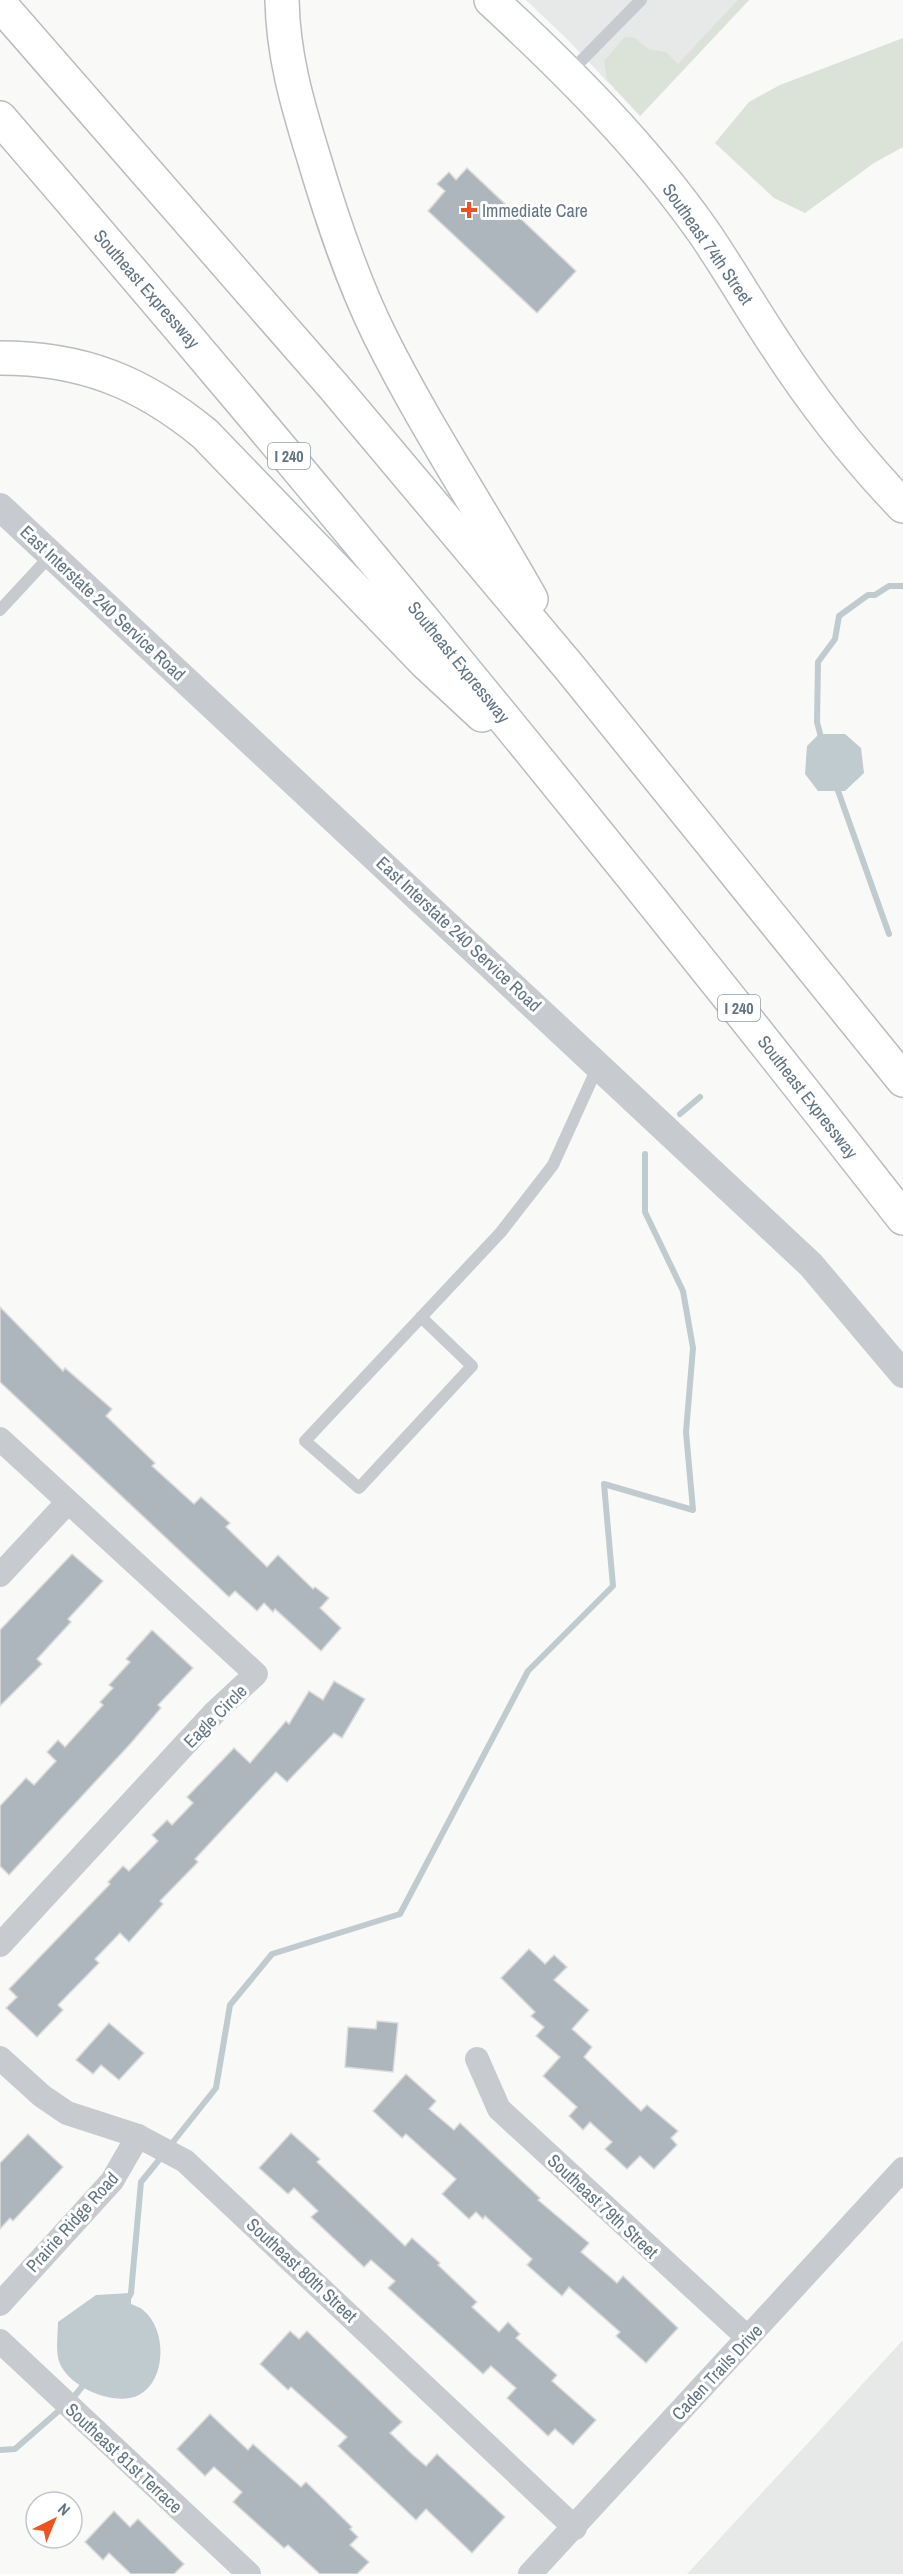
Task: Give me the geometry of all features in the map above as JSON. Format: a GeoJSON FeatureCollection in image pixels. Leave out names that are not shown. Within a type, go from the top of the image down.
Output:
{"type":"FeatureCollection","features":[{"type":"Feature","properties":{"kind":"main road"},"geometry":{"type":"LineString","coordinates":[[282,0],[282,34],[291,84],[350,267],[379,333],[415,401],[481,510],[570,668]]}},
{"type":"Feature","properties":{"kind":"main road","name":"Southeast 74th Street"},"geometry":{"type":"LineString","coordinates":[[491,0],[569,73],[611,117],[704,233],[809,392],[903,506]]}},
{"type":"Feature","properties":{"kind":"main road"},"geometry":{"type":"LineString","coordinates":[[0,4],[334,387],[570,668],[903,1080]]}},
{"type":"Feature","properties":{"kind":"main road","name":"Southeast Expressway"},"geometry":{"type":"LineString","coordinates":[[0,118],[253,413],[572,800],[903,1218]]}},
{"type":"Feature","properties":{"kind":"main road"},"geometry":{"type":"LineString","coordinates":[[0,358],[55,361],[85,367],[146,391],[177,411],[205,434],[426,663],[572,800]]}},
{"type":"Feature","properties":{"kind":"street","name":"East Interstate 240 Service Road"},"geometry":{"type":"LineString","coordinates":[[0,507],[811,1265],[903,1374]]}},
{"type":"Feature","properties":{"kind":"street"},"geometry":{"type":"LineString","coordinates":[[0,1439],[67,1503],[0,1575]]}},
{"type":"Feature","properties":{"kind":"street","name":"Eagle Circle"},"geometry":{"type":"LineString","coordinates":[[0,1945],[215,1712],[256,1674],[67,1503]]}},
{"type":"Feature","properties":{"kind":"street","name":"Southeast 80th Street"},"geometry":{"type":"LineString","coordinates":[[0,2058],[42,2097],[68,2113],[146,2139],[185,2161],[575,2528]]}},
{"type":"Feature","properties":{"kind":"street","name":"Southeast 79th Street"},"geometry":{"type":"LineString","coordinates":[[477,2059],[499,2109],[748,2338]]}},
{"type":"Feature","properties":{"kind":"street","name":"Prairie Ridge Road"},"geometry":{"type":"LineString","coordinates":[[0,2304],[146,2139]]}},
{"type":"Feature","properties":{"kind":"street","name":"Caden Trails Drive"},"geometry":{"type":"LineString","coordinates":[[530,2574],[575,2528],[903,2169]]}},
{"type":"Feature","properties":{"kind":"street","name":"Southeast 81st Terrace"},"geometry":{"type":"LineString","coordinates":[[0,2341],[249,2574]]}},
{"type":"Feature","properties":{"kind":"lane"},"geometry":{"type":"LineString","coordinates":[[569,73],[641,0]]}},
{"type":"Feature","properties":{"kind":"lane"},"geometry":{"type":"LineString","coordinates":[[0,610],[51,555]]}},
{"type":"Feature","properties":{"kind":"lane"},"geometry":{"type":"LineString","coordinates":[[421,1317],[472,1366],[359,1488],[304,1441],[501,1232],[553,1165],[599,1065]]}},
{"type":"Feature","properties":{"kind":"shaded area"},"geometry":{"type":"Polygon","coordinates":[[[526,0],[749,0],[640,116],[565,37],[526,0]]]}},
{"type":"Feature","properties":{"kind":"shaded area"},"geometry":{"type":"Polygon","coordinates":[[[738,0],[749,0],[640,116],[607,79],[604,61],[625,37],[635,38],[648,49],[666,52],[678,64],[738,0]]]}},
{"type":"Feature","properties":{"kind":"shaded area"},"geometry":{"type":"Polygon","coordinates":[[[903,38],[903,147],[874,163],[805,213],[774,198],[715,143],[749,102],[780,85],[903,38]]]}},
{"type":"Feature","properties":{"kind":"shaded area"},"geometry":{"type":"Polygon","coordinates":[[[819,734],[845,734],[861,748],[864,773],[845,791],[818,791],[805,774],[807,746],[819,734]]]}},
{"type":"Feature","properties":{"kind":"shaded area"},"geometry":{"type":"Polygon","coordinates":[[[131,2293],[131,2304],[139,2307],[151,2318],[156,2329],[160,2341],[159,2367],[148,2388],[139,2395],[118,2399],[106,2397],[74,2381],[60,2364],[57,2343],[58,2322],[96,2295],[131,2293]]]}},
{"type":"Feature","properties":{"kind":"shaded area"},"geometry":{"type":"Polygon","coordinates":[[[903,2340],[903,2574],[687,2574],[903,2340]]]}},
{"type":"Feature","properties":{"kind":"building"},"geometry":{"type":"Polygon","coordinates":[[[467,168],[576,271],[537,313],[428,211],[445,191],[437,184],[449,172],[456,180],[467,168]]]}},
{"type":"Feature","properties":{"kind":"building"},"geometry":{"type":"Polygon","coordinates":[[[0,1307],[63,1371],[65,1368],[112,1409],[106,1416],[155,1463],[152,1466],[194,1504],[201,1497],[230,1523],[226,1527],[267,1567],[278,1555],[313,1589],[315,1587],[329,1598],[320,1608],[341,1628],[321,1651],[275,1609],[273,1612],[264,1603],[257,1611],[235,1591],[229,1597],[0,1382],[0,1307]]]}},
{"type":"Feature","properties":{"kind":"building"},"geometry":{"type":"Polygon","coordinates":[[[72,1554],[103,1581],[68,1619],[71,1622],[37,1659],[42,1664],[0,1706],[0,1630],[72,1554]]]}},
{"type":"Feature","properties":{"kind":"building"},"geometry":{"type":"Polygon","coordinates":[[[152,1630],[193,1668],[158,1705],[161,1708],[131,1743],[9,1875],[0,1866],[0,1806],[26,1778],[34,1785],[56,1761],[47,1752],[58,1740],[65,1747],[103,1705],[100,1702],[113,1688],[109,1685],[130,1662],[126,1659],[152,1630]]]}},
{"type":"Feature","properties":{"kind":"building"},"geometry":{"type":"Polygon","coordinates":[[[334,1681],[365,1699],[342,1738],[334,1733],[287,1782],[276,1772],[195,1859],[198,1862],[160,1901],[163,1904],[129,1942],[120,1933],[95,1959],[99,1963],[58,2005],[63,2010],[37,2037],[6,2008],[17,1997],[9,1989],[110,1884],[108,1882],[123,1866],[129,1871],[158,1841],[152,1835],[167,1820],[172,1825],[193,1803],[187,1797],[234,1748],[250,1763],[286,1721],[289,1724],[309,1691],[323,1700],[334,1681]]]}},
{"type":"Feature","properties":{"kind":"building"},"geometry":{"type":"Polygon","coordinates":[[[529,1949],[545,1964],[554,1955],[567,1967],[554,1980],[589,2010],[572,2029],[592,2047],[584,2057],[641,2111],[647,2105],[678,2131],[671,2138],[677,2145],[654,2169],[640,2156],[627,2169],[605,2149],[612,2142],[590,2122],[583,2130],[569,2116],[577,2107],[543,2076],[560,2057],[536,2036],[544,2027],[531,2016],[535,2012],[501,1978],[529,1949]]]}},
{"type":"Feature","properties":{"kind":"building"},"geometry":{"type":"Polygon","coordinates":[[[377,2021],[398,2023],[393,2072],[345,2067],[348,2027],[376,2029],[377,2021]]]}},
{"type":"Feature","properties":{"kind":"building"},"geometry":{"type":"Polygon","coordinates":[[[109,2023],[144,2053],[119,2080],[101,2065],[93,2074],[76,2060],[109,2023]]]}},
{"type":"Feature","properties":{"kind":"building"},"geometry":{"type":"Polygon","coordinates":[[[406,2074],[436,2101],[429,2109],[454,2130],[460,2123],[540,2198],[538,2200],[589,2243],[581,2252],[617,2283],[623,2276],[678,2328],[646,2363],[616,2336],[620,2332],[569,2287],[562,2296],[527,2265],[532,2259],[485,2216],[483,2219],[476,2212],[469,2219],[442,2194],[456,2179],[406,2134],[402,2138],[373,2111],[406,2074]]]}},
{"type":"Feature","properties":{"kind":"building"},"geometry":{"type":"Polygon","coordinates":[[[291,2133],[320,2159],[317,2162],[405,2246],[412,2238],[440,2263],[438,2265],[477,2302],[472,2307],[499,2332],[508,2322],[520,2334],[516,2338],[557,2375],[552,2381],[596,2420],[573,2445],[555,2429],[548,2436],[507,2398],[516,2388],[491,2366],[483,2374],[388,2288],[395,2281],[371,2260],[364,2267],[311,2217],[318,2211],[294,2188],[288,2194],[259,2168],[291,2133]]]}},
{"type":"Feature","properties":{"kind":"building"},"geometry":{"type":"Polygon","coordinates":[[[28,2134],[63,2167],[13,2221],[10,2218],[0,2229],[0,2163],[28,2134]]]}},
{"type":"Feature","properties":{"kind":"building"},"geometry":{"type":"Polygon","coordinates":[[[290,2331],[299,2339],[307,2331],[402,2422],[390,2433],[413,2455],[426,2466],[437,2454],[505,2517],[472,2553],[426,2509],[416,2520],[338,2446],[347,2437],[291,2387],[288,2390],[260,2364],[290,2331]]]}},
{"type":"Feature","properties":{"kind":"building"},"geometry":{"type":"Polygon","coordinates":[[[210,2414],[248,2450],[253,2444],[301,2487],[306,2482],[352,2527],[350,2529],[358,2537],[350,2545],[369,2562],[357,2574],[320,2574],[288,2545],[284,2548],[233,2502],[242,2492],[214,2467],[205,2476],[177,2449],[210,2414]]]}},
{"type":"Feature","properties":{"kind":"building"},"geometry":{"type":"Polygon","coordinates":[[[114,2511],[130,2527],[138,2519],[184,2564],[174,2574],[131,2574],[109,2553],[103,2560],[85,2542],[114,2511]]]}},
{"type":"Feature","properties":{"kind":"waterway"},"geometry":{"type":"LineString","coordinates":[[822,741],[817,722],[818,662],[835,639],[839,616],[868,595],[875,595],[889,586],[903,586]]}},
{"type":"Feature","properties":{"kind":"waterway"},"geometry":{"type":"LineString","coordinates":[[837,788],[889,934]]}},
{"type":"Feature","properties":{"kind":"waterway"},"geometry":{"type":"LineString","coordinates":[[680,1114],[700,1097]]}},
{"type":"Feature","properties":{"kind":"waterway"},"geometry":{"type":"LineString","coordinates":[[169,2147],[216,2088],[230,2005],[272,1954],[400,1914],[528,1671],[613,1586],[604,1484],[693,1510],[686,1432],[693,1348],[683,1291],[645,1212],[645,1154]]}},
{"type":"Feature","properties":{"kind":"waterway"},"geometry":{"type":"LineString","coordinates":[[127,2301],[131,2293],[141,2182],[163,2155]]}},
{"type":"Feature","properties":{"kind":"waterway"},"geometry":{"type":"LineString","coordinates":[[72,2399],[86,2382]]}},
{"type":"Feature","properties":{"kind":"waterway"},"geometry":{"type":"LineString","coordinates":[[0,2450],[15,2449],[62,2408]]}},
{"type":"Feature","properties":{"kind":"place","name":"Immediate Care"},"geometry":{"type":"Point","coordinates":[469,210]}}]}
